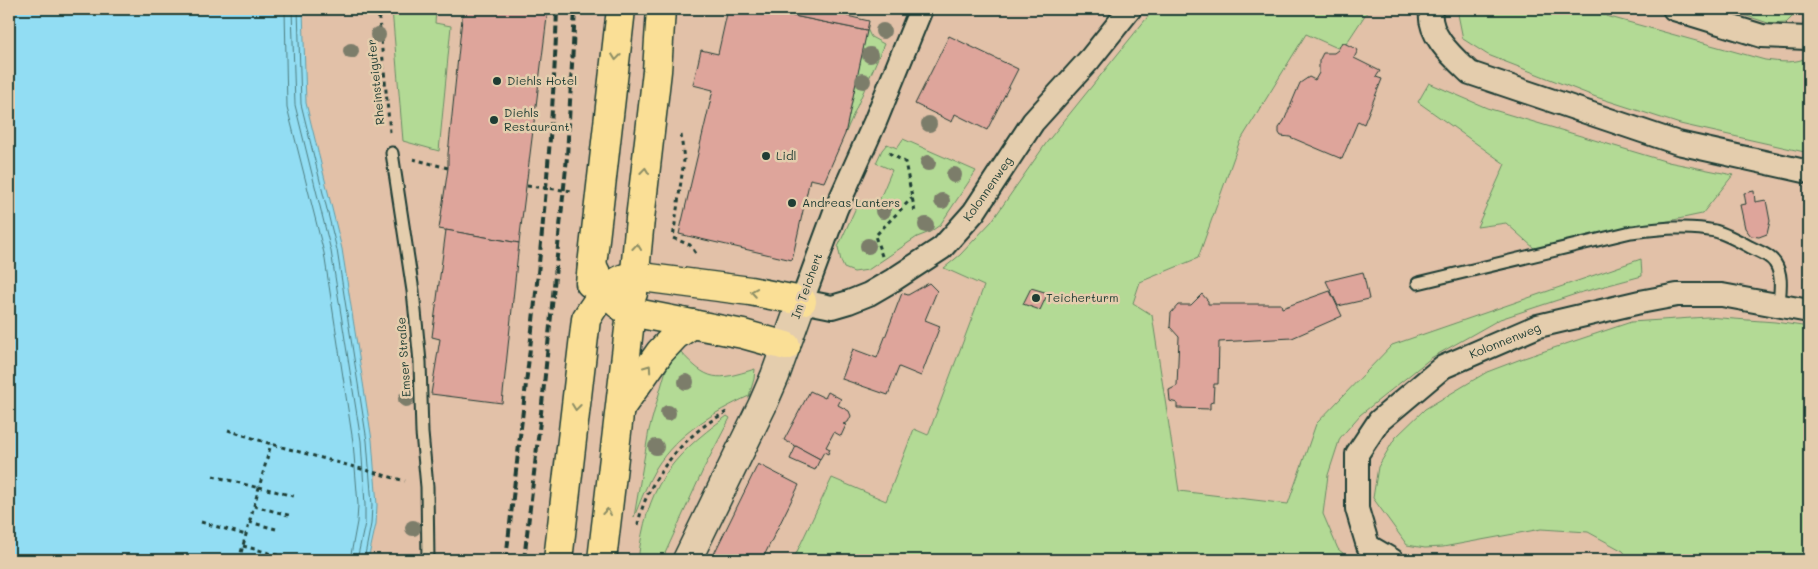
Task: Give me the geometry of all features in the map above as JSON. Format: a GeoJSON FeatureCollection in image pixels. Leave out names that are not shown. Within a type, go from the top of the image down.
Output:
{"type":"FeatureCollection","features":[{"type":"Feature","properties":{"kind":"main road"},"geometry":{"type":"LineString","coordinates":[[558,560],[621,9]]}},
{"type":"Feature","properties":{"kind":"main road"},"geometry":{"type":"LineString","coordinates":[[602,560],[657,71],[661,9]]}},
{"type":"Feature","properties":{"kind":"main road"},"geometry":{"type":"LineString","coordinates":[[592,265],[606,291],[617,304],[631,312],[744,334],[786,346]]}},
{"type":"Feature","properties":{"kind":"main road"},"geometry":{"type":"LineString","coordinates":[[586,319],[606,291],[620,280],[634,276],[750,291],[802,301]]}},
{"type":"Feature","properties":{"kind":"main road"},"geometry":{"type":"LineString","coordinates":[[620,408],[660,352],[676,336],[693,324]]}},
{"type":"Feature","properties":{"kind":"street","name":"Im Teichert"},"geometry":{"type":"LineString","coordinates":[[687,560],[762,406],[836,209],[921,9]]}},
{"type":"Feature","properties":{"kind":"street","name":"Kolonnenweg"},"geometry":{"type":"LineString","coordinates":[[802,301],[825,306],[840,304],[869,294],[942,248],[974,212],[1033,122],[1090,60],[1130,9]]}},
{"type":"Feature","properties":{"kind":"street"},"geometry":{"type":"LineString","coordinates":[[1431,9],[1430,18],[1444,48],[1470,73],[1678,143],[1809,172]]}},
{"type":"Feature","properties":{"kind":"street"},"geometry":{"type":"LineString","coordinates":[[1674,9],[1762,36],[1807,38],[1809,36]]}},
{"type":"Feature","properties":{"kind":"street","name":"Kolonnenweg"},"geometry":{"type":"LineString","coordinates":[[1392,560],[1368,546],[1357,508],[1357,454],[1380,421],[1443,367],[1538,326],[1640,302],[1677,296],[1722,295],[1809,310]]}},
{"type":"Feature","properties":{"kind":"lane","name":"Emser Straße"},"geometry":{"type":"LineString","coordinates":[[392,153],[413,291],[420,362],[422,433],[427,487],[428,560]]}},
{"type":"Feature","properties":{"kind":"lane"},"geometry":{"type":"LineString","coordinates":[[1418,283],[1631,232],[1665,228],[1696,229],[1716,232],[1731,238],[1764,254],[1775,263],[1780,280],[1780,304]]}},
{"type":"Feature","properties":{"kind":"path","name":"Rheinsteigufer"},"geometry":{"type":"LineString","coordinates":[[378,9],[392,153]]}},
{"type":"Feature","properties":{"kind":"path"},"geometry":{"type":"LineString","coordinates":[[866,142],[905,162],[914,212]]}},
{"type":"Feature","properties":{"kind":"path"},"geometry":{"type":"LineString","coordinates":[[432,164],[448,168]]}},
{"type":"Feature","properties":{"kind":"path"},"geometry":{"type":"LineString","coordinates":[[893,280],[883,260],[875,236],[912,198]]}},
{"type":"Feature","properties":{"kind":"path"},"geometry":{"type":"LineString","coordinates":[[674,229],[673,238],[690,245],[698,258],[689,255]]}},
{"type":"Feature","properties":{"kind":"path"},"geometry":{"type":"LineString","coordinates":[[637,531],[638,521],[647,497],[676,450],[722,414],[731,410],[762,406]]}},
{"type":"Feature","properties":{"kind":"path"},"geometry":{"type":"LineString","coordinates":[[228,430],[271,444],[427,487]]}},
{"type":"Feature","properties":{"kind":"path"},"geometry":{"type":"LineString","coordinates":[[239,560],[271,444]]}},
{"type":"Feature","properties":{"kind":"path"},"geometry":{"type":"LineString","coordinates":[[213,476],[297,497]]}},
{"type":"Feature","properties":{"kind":"path"},"geometry":{"type":"LineString","coordinates":[[254,506],[292,516]]}},
{"type":"Feature","properties":{"kind":"path"},"geometry":{"type":"LineString","coordinates":[[201,522],[246,535]]}},
{"type":"Feature","properties":{"kind":"path"},"geometry":{"type":"LineString","coordinates":[[249,522],[276,530]]}},
{"type":"Feature","properties":{"kind":"path"},"geometry":{"type":"LineString","coordinates":[[243,546],[281,556]]}},
{"type":"Feature","properties":{"kind":"green space"},"geometry":{"type":"Polygon","coordinates":[[[392,9],[436,9],[435,23],[451,26],[439,151],[403,141],[392,9]]]}},
{"type":"Feature","properties":{"kind":"green space"},"geometry":{"type":"Polygon","coordinates":[[[1154,9],[1369,9],[1342,50],[1306,34],[1239,143],[1198,258],[1140,282],[1133,303],[1152,315],[1179,491],[1288,504],[1316,424],[1392,345],[1641,259],[1642,276],[1579,293],[1500,319],[1431,358],[1360,415],[1340,438],[1328,475],[1323,514],[1338,549],[1351,560],[793,560],[832,478],[886,501],[914,429],[928,435],[984,286],[944,268],[960,255],[992,221],[1047,142],[1154,9]]]}},
{"type":"Feature","properties":{"kind":"green space"},"geometry":{"type":"Polygon","coordinates":[[[1460,9],[1581,9],[1765,60],[1793,62],[1809,57],[1809,153],[1680,124],[1596,97],[1488,55],[1463,39],[1458,14],[1460,9]]]}},
{"type":"Feature","properties":{"kind":"green space"},"geometry":{"type":"Polygon","coordinates":[[[1726,9],[1800,9],[1786,23],[1771,24],[1726,9]]]}},
{"type":"Feature","properties":{"kind":"green space"},"geometry":{"type":"Polygon","coordinates":[[[867,29],[871,37],[884,44],[845,134],[867,29]]]}},
{"type":"Feature","properties":{"kind":"green space"},"geometry":{"type":"Polygon","coordinates":[[[1429,83],[1487,108],[1668,162],[1733,175],[1702,214],[1535,249],[1506,223],[1477,227],[1505,164],[1418,102],[1429,83]]]}},
{"type":"Feature","properties":{"kind":"green space"},"geometry":{"type":"Polygon","coordinates":[[[903,139],[976,171],[940,225],[930,232],[917,237],[868,270],[854,272],[844,268],[838,247],[859,201],[876,208],[892,170],[876,163],[887,144],[897,148],[903,139]]]}},
{"type":"Feature","properties":{"kind":"green space"},"geometry":{"type":"Polygon","coordinates":[[[1707,317],[1775,322],[1809,327],[1809,560],[1630,560],[1623,551],[1588,532],[1541,529],[1443,547],[1425,548],[1407,545],[1373,498],[1378,467],[1395,438],[1425,409],[1487,372],[1631,322],[1707,317]]]}},
{"type":"Feature","properties":{"kind":"green space"},"geometry":{"type":"Polygon","coordinates":[[[680,351],[698,369],[713,376],[731,376],[755,369],[754,379],[749,396],[697,425],[674,445],[656,468],[634,517],[649,430],[666,370],[680,351]]]}},
{"type":"Feature","properties":{"kind":"green space"},"geometry":{"type":"Polygon","coordinates":[[[727,416],[730,418],[704,468],[662,560],[638,560],[647,513],[664,477],[689,446],[727,416]]]}},
{"type":"Feature","properties":{"kind":"water"},"geometry":{"type":"Polygon","coordinates":[[[9,9],[303,9],[306,103],[342,249],[372,440],[377,505],[376,524],[368,560],[9,560],[9,9]]]}},
{"type":"Feature","properties":{"kind":"building","name":"Diehls Hotel"},"geometry":{"type":"Polygon","coordinates":[[[463,9],[548,9],[519,243],[439,229],[448,168],[463,9]]]}},
{"type":"Feature","properties":{"kind":"building","name":"Lidl"},"geometry":{"type":"Polygon","coordinates":[[[728,9],[760,9],[867,31],[845,134],[824,182],[810,179],[792,260],[679,234],[713,90],[693,85],[701,50],[718,54],[728,9]]]}},
{"type":"Feature","properties":{"kind":"building"},"geometry":{"type":"Polygon","coordinates":[[[760,9],[848,9],[847,16],[869,21],[867,31],[760,9]]]}},
{"type":"Feature","properties":{"kind":"building"},"geometry":{"type":"Polygon","coordinates":[[[949,36],[1018,69],[987,130],[955,114],[952,122],[915,104],[949,36]]]}},
{"type":"Feature","properties":{"kind":"building"},"geometry":{"type":"Polygon","coordinates":[[[1342,42],[1358,50],[1354,58],[1380,71],[1376,77],[1382,79],[1364,124],[1358,121],[1342,159],[1290,137],[1281,136],[1279,128],[1284,121],[1300,83],[1309,77],[1315,80],[1319,73],[1319,61],[1323,53],[1334,53],[1342,42]]]}},
{"type":"Feature","properties":{"kind":"building"},"geometry":{"type":"Polygon","coordinates":[[[1754,191],[1755,202],[1766,200],[1770,221],[1767,234],[1759,237],[1751,236],[1745,228],[1740,205],[1746,204],[1744,193],[1754,191]]]}},
{"type":"Feature","properties":{"kind":"building"},"geometry":{"type":"Polygon","coordinates":[[[446,230],[519,243],[502,403],[431,394],[440,339],[432,337],[446,230]]]}},
{"type":"Feature","properties":{"kind":"building"},"geometry":{"type":"Polygon","coordinates":[[[1363,272],[1369,299],[1338,306],[1326,281],[1363,272]]]}},
{"type":"Feature","properties":{"kind":"building"},"geometry":{"type":"Polygon","coordinates":[[[929,283],[937,291],[925,320],[940,326],[921,376],[899,367],[888,395],[842,379],[853,349],[877,358],[902,293],[908,295],[929,283]]]}},
{"type":"Feature","properties":{"kind":"building","name":"Teicherturm"},"geometry":{"type":"Polygon","coordinates":[[[1031,288],[1048,293],[1040,310],[1023,304],[1031,288]]]}},
{"type":"Feature","properties":{"kind":"building"},"geometry":{"type":"Polygon","coordinates":[[[1330,291],[1342,316],[1292,338],[1219,342],[1218,384],[1214,384],[1213,402],[1210,403],[1210,409],[1177,408],[1177,403],[1170,401],[1169,390],[1177,386],[1179,337],[1170,327],[1171,313],[1178,305],[1191,305],[1202,294],[1208,301],[1208,304],[1281,304],[1282,308],[1330,291]]]}},
{"type":"Feature","properties":{"kind":"building"},"geometry":{"type":"Polygon","coordinates":[[[810,391],[825,398],[828,392],[841,399],[838,405],[849,411],[851,416],[848,422],[843,424],[846,425],[841,436],[834,432],[826,447],[830,449],[828,454],[824,452],[820,459],[784,440],[810,391]]]}},
{"type":"Feature","properties":{"kind":"building"},"geometry":{"type":"Polygon","coordinates":[[[796,446],[820,459],[815,470],[790,459],[796,446]]]}},
{"type":"Feature","properties":{"kind":"building"},"geometry":{"type":"Polygon","coordinates":[[[758,464],[799,485],[762,560],[711,560],[758,464]]]}},
{"type":"Feature","properties":{"kind":"railway"},"geometry":{"type":"LineString","coordinates":[[506,560],[544,216],[557,9]]}},
{"type":"Feature","properties":{"kind":"railway"},"geometry":{"type":"LineString","coordinates":[[524,560],[567,157],[575,9]]}},
{"type":"Feature","properties":{"kind":"place","name":"Diehls Hotel"},"geometry":{"type":"Point","coordinates":[497,81]}},
{"type":"Feature","properties":{"kind":"place","name":"Diehls Restaurant"},"geometry":{"type":"Point","coordinates":[494,120]}},
{"type":"Feature","properties":{"kind":"place","name":"Lidl"},"geometry":{"type":"Point","coordinates":[766,156]}},
{"type":"Feature","properties":{"kind":"place","name":"Andreas Lanters"},"geometry":{"type":"Point","coordinates":[792,203]}},
{"type":"Feature","properties":{"kind":"place","name":"Teicherturm"},"geometry":{"type":"Point","coordinates":[1036,298]}}]}
